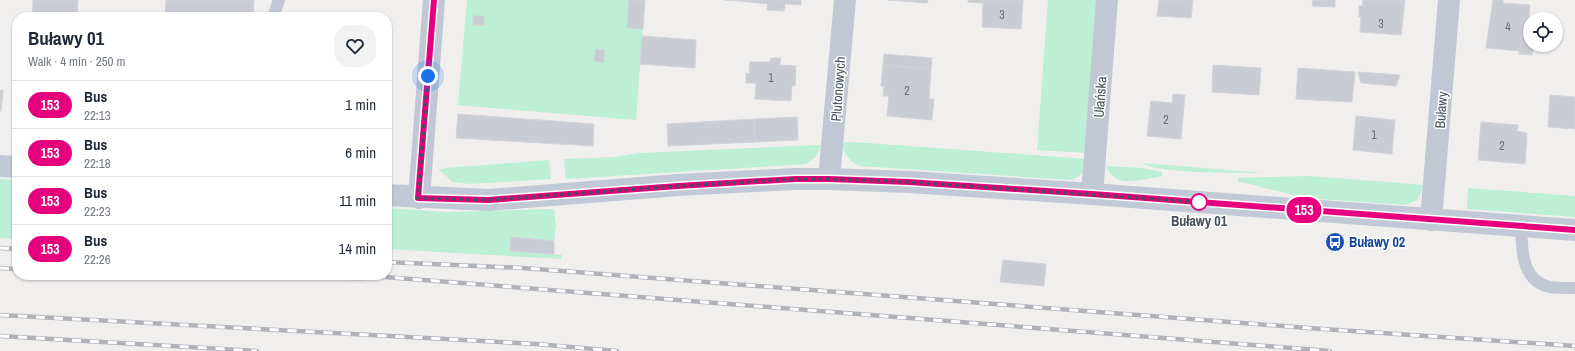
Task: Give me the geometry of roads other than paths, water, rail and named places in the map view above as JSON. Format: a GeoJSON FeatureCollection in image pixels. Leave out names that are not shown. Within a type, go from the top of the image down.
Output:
{"type":"FeatureCollection","features":[{"type":"Feature","properties":{"kind":"main road"},"geometry":{"type":"LineString","coordinates":[[0,166],[12,167]]}},
{"type":"Feature","properties":{"kind":"main road"},"geometry":{"type":"LineString","coordinates":[[392,195],[418,198],[488,200],[678,186],[795,179],[829,179],[909,182],[1092,194],[1575,230]]}},
{"type":"Feature","properties":{"kind":"street"},"geometry":{"type":"LineString","coordinates":[[418,198],[434,0]]}},
{"type":"Feature","properties":{"kind":"street","name":"Plutonowych"},"geometry":{"type":"LineString","coordinates":[[829,179],[844,0]]}},
{"type":"Feature","properties":{"kind":"street","name":"Ułańska"},"geometry":{"type":"LineString","coordinates":[[1092,194],[1107,0]]}},
{"type":"Feature","properties":{"kind":"street","name":"Buławy"},"geometry":{"type":"LineString","coordinates":[[1431,220],[1449,0]]}},
{"type":"Feature","properties":{"kind":"lane"},"geometry":{"type":"LineString","coordinates":[[275,12],[279,0]]}},
{"type":"Feature","properties":{"kind":"lane"},"geometry":{"type":"LineString","coordinates":[[1521,226],[1523,260],[1536,281],[1550,287],[1575,288]]}},
{"type":"Feature","properties":{"kind":"railway"},"geometry":{"type":"LineString","coordinates":[[0,248],[12,249]]}},
{"type":"Feature","properties":{"kind":"railway"},"geometry":{"type":"LineString","coordinates":[[392,262],[523,268],[1308,328],[1575,346]]}},
{"type":"Feature","properties":{"kind":"railway"},"geometry":{"type":"LineString","coordinates":[[0,268],[12,269]]}},
{"type":"Feature","properties":{"kind":"railway"},"geometry":{"type":"LineString","coordinates":[[392,278],[1330,351]]}},
{"type":"Feature","properties":{"kind":"railway"},"geometry":{"type":"LineString","coordinates":[[0,315],[536,344],[617,351]]}},
{"type":"Feature","properties":{"kind":"railway"},"geometry":{"type":"LineString","coordinates":[[0,336],[257,351]]}},
{"type":"Feature","properties":{"kind":"place","name":"Buławy 01"},"geometry":{"type":"Point","coordinates":[1199,202]}},
{"type":"Feature","properties":{"kind":"place","name":"Buławy 02"},"geometry":{"type":"Point","coordinates":[1335,242]}}]}
